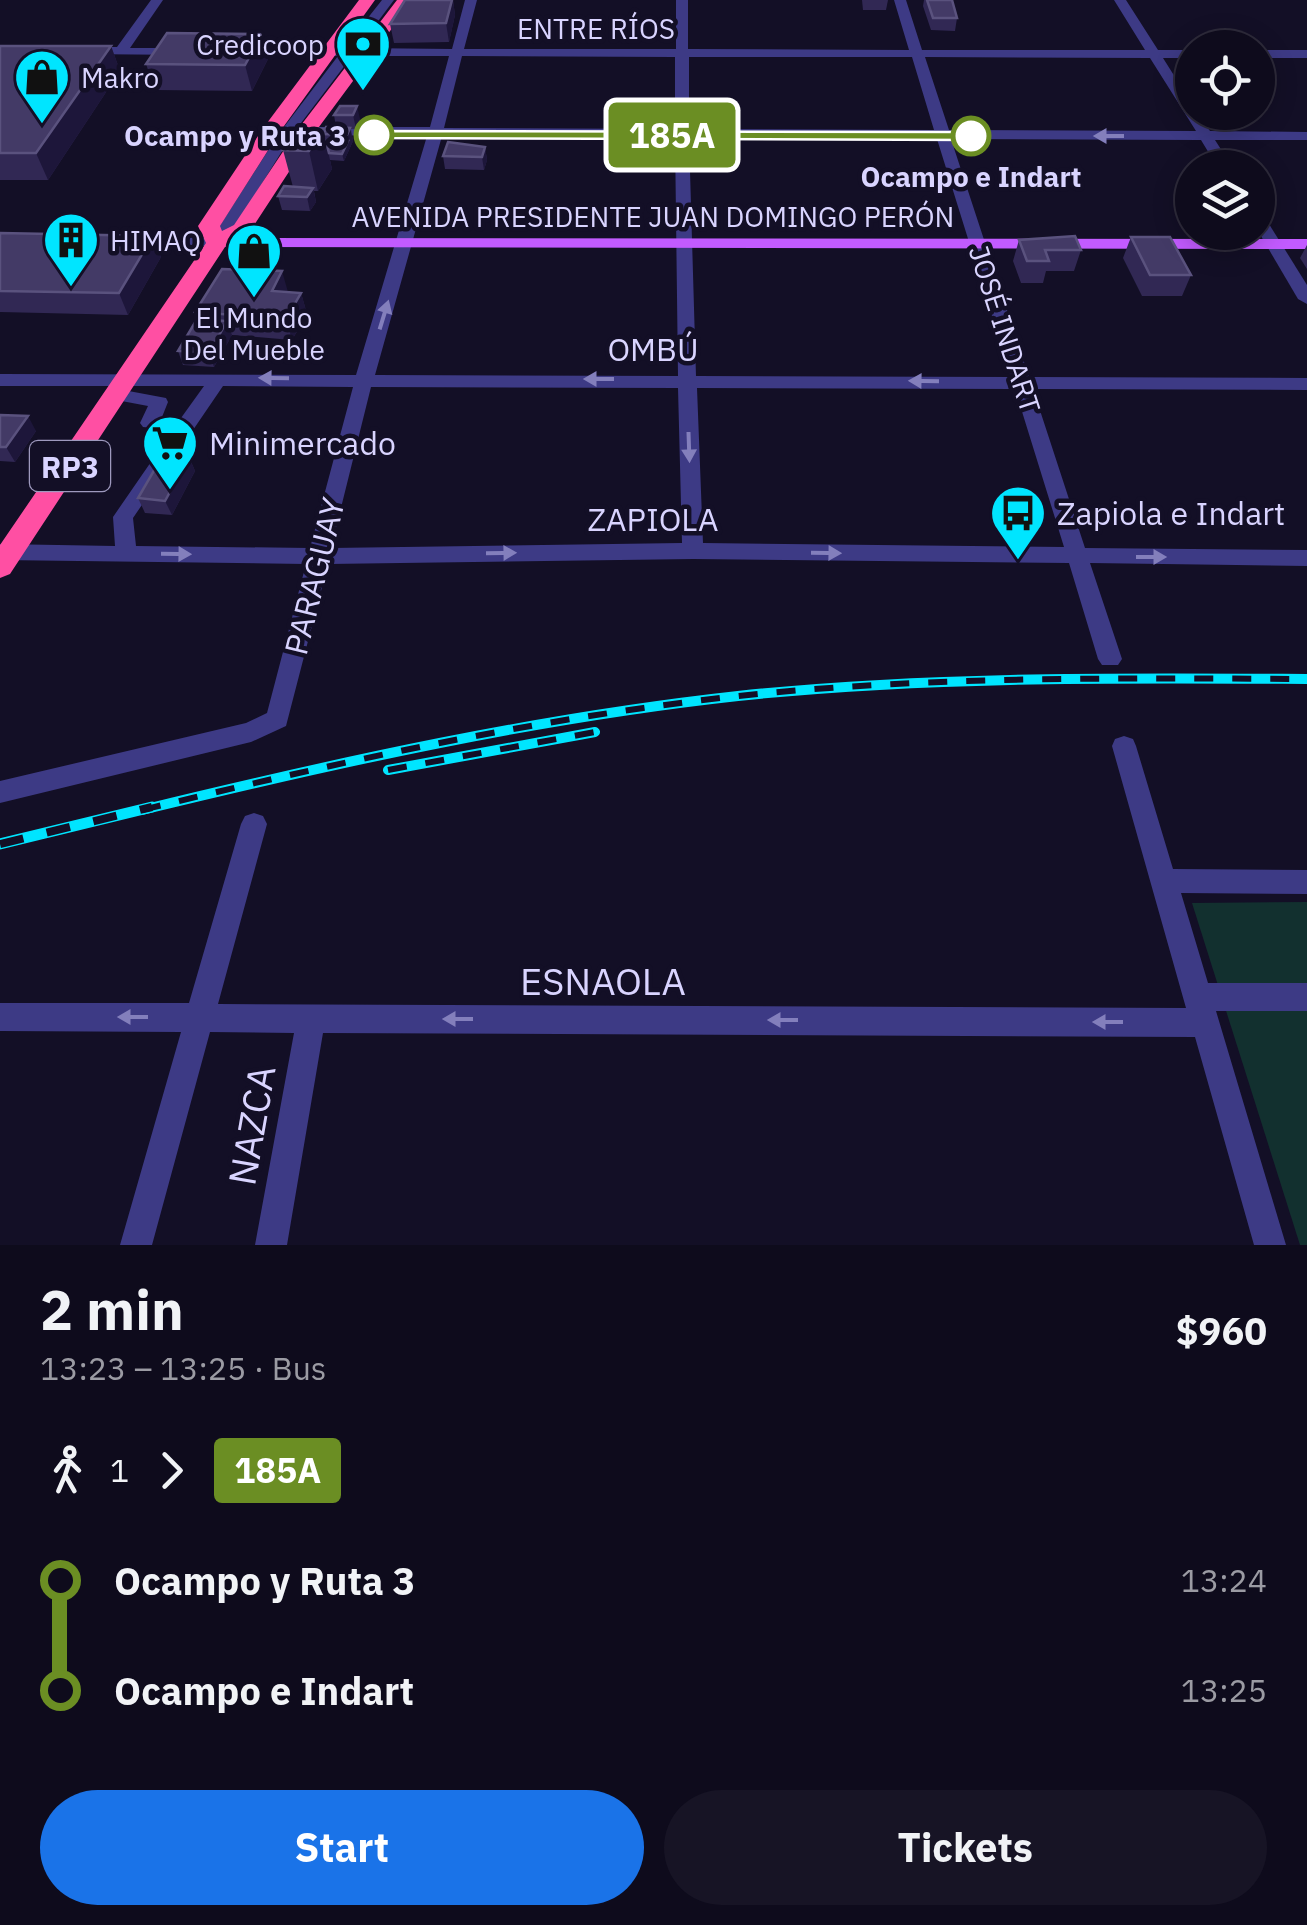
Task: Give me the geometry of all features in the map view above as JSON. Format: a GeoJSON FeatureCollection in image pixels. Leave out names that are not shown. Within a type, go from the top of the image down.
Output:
{"type":"FeatureCollection","features":[{"type":"Feature","properties":{"kind":"highway","name":"RP3"},"geometry":{"type":"LineString","coordinates":[[3,557],[123,387],[217,243],[242,229],[327,53],[367,0]]}},
{"type":"Feature","properties":{"kind":"highway","name":"RP3"},"geometry":{"type":"LineString","coordinates":[[217,243],[209,226],[405,0]]}},
{"type":"Feature","properties":{"kind":"main road","name":"AVENIDA PRESIDENTE JUAN DOMINGO PERÓN"},"geometry":{"type":"LineString","coordinates":[[217,243],[1175,244]]}},
{"type":"Feature","properties":{"kind":"main road","name":"AVENIDA PRESIDENTE JUAN DOMINGO PERÓN"},"geometry":{"type":"LineString","coordinates":[[1275,244],[1307,244]]}},
{"type":"Feature","properties":{"kind":"street"},"geometry":{"type":"LineString","coordinates":[[121,51],[157,0]]}},
{"type":"Feature","properties":{"kind":"street"},"geometry":{"type":"LineString","coordinates":[[357,53],[388,0]]}},
{"type":"Feature","properties":{"kind":"street"},"geometry":{"type":"LineString","coordinates":[[357,53],[396,0]]}},
{"type":"Feature","properties":{"kind":"street","name":"PARAGUAY"},"geometry":{"type":"LineString","coordinates":[[0,792],[251,732],[277,719],[364,380],[406,243],[471,0]]}},
{"type":"Feature","properties":{"kind":"street"},"geometry":{"type":"LineString","coordinates":[[682,0],[692,551]]}},
{"type":"Feature","properties":{"kind":"street","name":"JOSÉ INDART"},"geometry":{"type":"LineString","coordinates":[[900,0],[1110,659]]}},
{"type":"Feature","properties":{"kind":"street"},"geometry":{"type":"LineString","coordinates":[[1120,0],[1206,136],[1223,150]]}},
{"type":"Feature","properties":{"kind":"street"},"geometry":{"type":"LineString","coordinates":[[69,51],[196,52]]}},
{"type":"Feature","properties":{"kind":"street","name":"ENTRE RÍOS"},"geometry":{"type":"LineString","coordinates":[[215,52],[1175,54]]}},
{"type":"Feature","properties":{"kind":"street"},"geometry":{"type":"LineString","coordinates":[[1275,54],[1307,54]]}},
{"type":"Feature","properties":{"kind":"street"},"geometry":{"type":"LineString","coordinates":[[288,132],[1206,136],[1251,140],[1307,136]]}},
{"type":"Feature","properties":{"kind":"street","name":"AVENIDA PRESIDENTE JUAN DOMINGO PERÓN"},"geometry":{"type":"LineString","coordinates":[[104,240],[217,243]]}},
{"type":"Feature","properties":{"kind":"street"},"geometry":{"type":"LineString","coordinates":[[1275,247],[1307,299]]}},
{"type":"Feature","properties":{"kind":"street"},"geometry":{"type":"LineString","coordinates":[[126,554],[123,517],[219,378]]}},
{"type":"Feature","properties":{"kind":"street","name":"OMBÚ"},"geometry":{"type":"LineString","coordinates":[[0,380],[123,387],[219,378],[1307,384]]}},
{"type":"Feature","properties":{"kind":"street"},"geometry":{"type":"LineString","coordinates":[[123,387],[159,402],[150,423],[188,425]]}},
{"type":"Feature","properties":{"kind":"street","name":"ZAPIOLA"},"geometry":{"type":"LineString","coordinates":[[3,557],[692,551],[1307,558]]}},
{"type":"Feature","properties":{"kind":"street"},"geometry":{"type":"LineString","coordinates":[[1124,746],[1270,1245]]}},
{"type":"Feature","properties":{"kind":"street"},"geometry":{"type":"LineString","coordinates":[[136,1245],[254,824]]}},
{"type":"Feature","properties":{"kind":"street"},"geometry":{"type":"LineString","coordinates":[[1163,880],[1307,882]]}},
{"type":"Feature","properties":{"kind":"street","name":"ESNAOLA"},"geometry":{"type":"LineString","coordinates":[[0,1016],[311,1018],[1202,1010],[1307,997]]}},
{"type":"Feature","properties":{"kind":"street","name":"NAZCA"},"geometry":{"type":"LineString","coordinates":[[271,1245],[311,1018]]}},
{"type":"Feature","properties":{"kind":"green space"},"geometry":{"type":"Polygon","coordinates":[[[1307,902],[1307,1245],[1300,1245],[1192,903],[1307,902]]]}},
{"type":"Feature","properties":{"kind":"building"},"geometry":{"type":"Polygon","coordinates":[[[405,0],[452,0],[446,23],[390,24],[405,0]]]}},
{"type":"Feature","properties":{"kind":"building"},"geometry":{"type":"Polygon","coordinates":[[[927,0],[952,0],[957,18],[933,18],[927,0]]]}},
{"type":"Feature","properties":{"kind":"building"},"geometry":{"type":"Polygon","coordinates":[[[167,33],[262,34],[245,65],[146,64],[167,33]]]}},
{"type":"Feature","properties":{"kind":"building"},"geometry":{"type":"Polygon","coordinates":[[[0,46],[111,46],[36,153],[0,153],[0,46]]]}},
{"type":"Feature","properties":{"kind":"building"},"geometry":{"type":"Polygon","coordinates":[[[340,106],[357,106],[353,115],[334,115],[340,106]]]}},
{"type":"Feature","properties":{"kind":"building"},"geometry":{"type":"Polygon","coordinates":[[[326,127],[350,128],[347,135],[324,134],[326,127]]]}},
{"type":"Feature","properties":{"kind":"building"},"geometry":{"type":"Polygon","coordinates":[[[298,128],[323,129],[309,151],[283,150],[298,128]]]}},
{"type":"Feature","properties":{"kind":"building"},"geometry":{"type":"Polygon","coordinates":[[[326,141],[348,141],[342,154],[329,153],[326,141]]]}},
{"type":"Feature","properties":{"kind":"building"},"geometry":{"type":"Polygon","coordinates":[[[448,142],[485,147],[482,157],[443,156],[448,142]]]}},
{"type":"Feature","properties":{"kind":"building"},"geometry":{"type":"Polygon","coordinates":[[[284,186],[313,188],[307,197],[278,196],[284,186]]]}},
{"type":"Feature","properties":{"kind":"building"},"geometry":{"type":"Polygon","coordinates":[[[0,233],[153,236],[119,293],[0,291],[0,233]]]}},
{"type":"Feature","properties":{"kind":"building"},"geometry":{"type":"Polygon","coordinates":[[[1075,236],[1081,250],[1045,250],[1049,261],[1027,261],[1019,240],[1075,236]]]}},
{"type":"Feature","properties":{"kind":"building"},"geometry":{"type":"Polygon","coordinates":[[[1131,237],[1170,237],[1191,275],[1150,275],[1131,237]]]}},
{"type":"Feature","properties":{"kind":"building"},"geometry":{"type":"Polygon","coordinates":[[[222,269],[282,271],[272,291],[301,293],[286,319],[195,312],[222,269]]]}},
{"type":"Feature","properties":{"kind":"building"},"geometry":{"type":"Polygon","coordinates":[[[197,319],[227,321],[209,353],[178,351],[197,319]]]}},
{"type":"Feature","properties":{"kind":"building"},"geometry":{"type":"Polygon","coordinates":[[[0,415],[28,416],[6,447],[0,447],[0,415]]]}},
{"type":"Feature","properties":{"kind":"building"},"geometry":{"type":"Polygon","coordinates":[[[163,455],[189,457],[165,501],[138,498],[163,455]]]}},
{"type":"Feature","properties":{"kind":"railway"},"geometry":{"type":"LineString","coordinates":[[142,810],[438,743],[588,716],[738,696],[951,682],[1307,679]]}},
{"type":"Feature","properties":{"kind":"railway"},"geometry":{"type":"LineString","coordinates":[[388,770],[595,732]]}},
{"type":"Feature","properties":{"kind":"railway"},"geometry":{"type":"LineString","coordinates":[[0,844],[152,807]]}},
{"type":"Feature","properties":{"kind":"bus line","name":"185A"},"geometry":{"type":"LineString","coordinates":[[374,135],[971,136]]}},
{"type":"Feature","properties":{"kind":"place","name":"Credicoop"},"geometry":{"type":"Point","coordinates":[363,93]}},
{"type":"Feature","properties":{"kind":"place","name":"Makro"},"geometry":{"type":"Point","coordinates":[42,126]}},
{"type":"Feature","properties":{"kind":"place","name":"Ocampo y Ruta 3"},"geometry":{"type":"Point","coordinates":[374,135]}},
{"type":"Feature","properties":{"kind":"place","name":"Ocampo e Indart"},"geometry":{"type":"Point","coordinates":[971,136]}},
{"type":"Feature","properties":{"kind":"place","name":"HIMAQ"},"geometry":{"type":"Point","coordinates":[71,289]}},
{"type":"Feature","properties":{"kind":"place","name":"El Mundo Del Mueble"},"geometry":{"type":"Point","coordinates":[254,300]}},
{"type":"Feature","properties":{"kind":"place","name":"Minimercado"},"geometry":{"type":"Point","coordinates":[170,492]}},
{"type":"Feature","properties":{"kind":"place","name":"Zapiola e Indart"},"geometry":{"type":"Point","coordinates":[1018,562]}}]}
